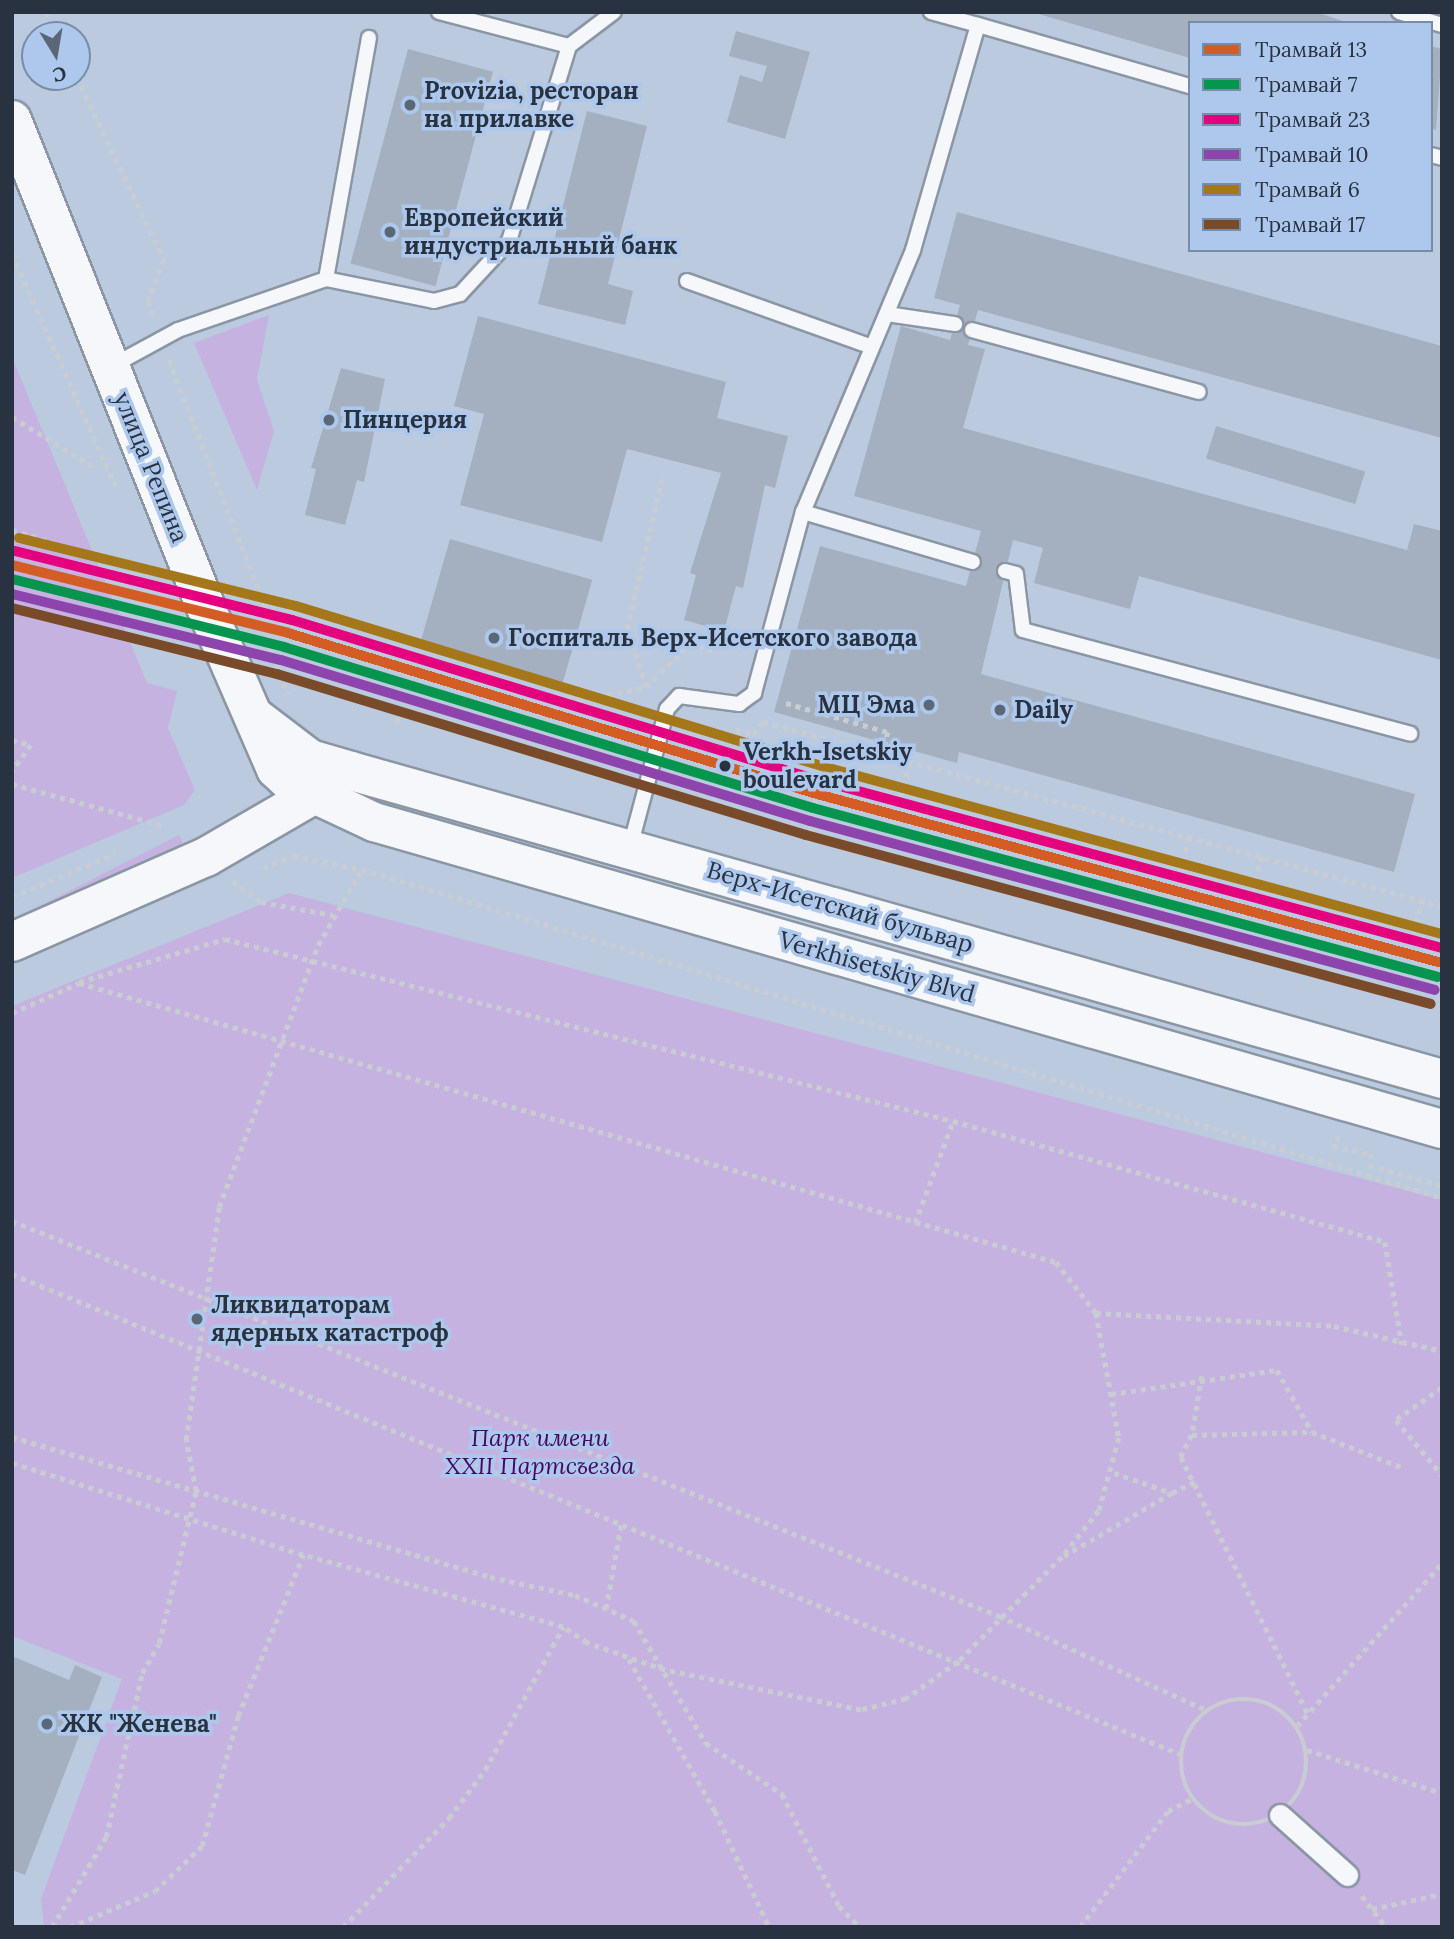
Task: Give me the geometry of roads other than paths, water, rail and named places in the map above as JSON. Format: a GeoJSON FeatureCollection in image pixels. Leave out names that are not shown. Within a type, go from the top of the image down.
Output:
{"type":"FeatureCollection","features":[{"type":"Feature","properties":{"kind":"main road","name":"улица Репина"},"geometry":{"type":"LineString","coordinates":[[12,120],[276,769],[314,796]]}},
{"type":"Feature","properties":{"kind":"main road","name":"Верх-Исетский бульвар"},"geometry":{"type":"LineString","coordinates":[[251,713],[310,758],[630,848],[1113,1013],[1442,1079]]}},
{"type":"Feature","properties":{"kind":"main road"},"geometry":{"type":"LineString","coordinates":[[236,861],[261,796],[261,756],[251,713]]}},
{"type":"Feature","properties":{"kind":"main road"},"geometry":{"type":"LineString","coordinates":[[236,861],[314,796],[351,771]]}},
{"type":"Feature","properties":{"kind":"main road","name":"Verkhisetskiy Blvd"},"geometry":{"type":"LineString","coordinates":[[314,796],[374,822],[1113,1013],[1442,1129]]}},
{"type":"Feature","properties":{"kind":"main road"},"geometry":{"type":"LineString","coordinates":[[12,942],[236,861],[308,821],[374,822]]}},
{"type":"Feature","properties":{"kind":"street"},"geometry":{"type":"LineString","coordinates":[[1280,1815],[1352,1882]]}},
{"type":"Feature","properties":{"kind":"lane"},"geometry":{"type":"LineString","coordinates":[[439,12],[569,46]]}},
{"type":"Feature","properties":{"kind":"lane"},"geometry":{"type":"LineString","coordinates":[[111,366],[178,330],[326,279],[434,301],[460,294],[509,241],[569,46],[614,12]]}},
{"type":"Feature","properties":{"kind":"lane"},"geometry":{"type":"LineString","coordinates":[[931,12],[1188,85]]}},
{"type":"Feature","properties":{"kind":"lane"},"geometry":{"type":"LineString","coordinates":[[1399,12],[1429,21]]}},
{"type":"Feature","properties":{"kind":"lane"},"geometry":{"type":"LineString","coordinates":[[630,848],[667,709],[679,696],[739,704],[754,694],[803,512],[870,346],[887,314],[913,250],[978,25]]}},
{"type":"Feature","properties":{"kind":"lane"},"geometry":{"type":"LineString","coordinates":[[326,279],[369,38]]}},
{"type":"Feature","properties":{"kind":"lane"},"geometry":{"type":"LineString","coordinates":[[687,281],[870,346]]}},
{"type":"Feature","properties":{"kind":"lane"},"geometry":{"type":"LineString","coordinates":[[887,314],[955,324]]}},
{"type":"Feature","properties":{"kind":"lane"},"geometry":{"type":"LineString","coordinates":[[972,330],[1199,392]]}},
{"type":"Feature","properties":{"kind":"lane"},"geometry":{"type":"LineString","coordinates":[[803,512],[973,562]]}},
{"type":"Feature","properties":{"kind":"lane"},"geometry":{"type":"LineString","coordinates":[[1004,571],[1016,574],[1023,630],[1410,734]]}},
{"type":"Feature","properties":{"kind":"tram line","name":"6"},"geometry":{"type":"LineString","coordinates":[[19,538],[296,606],[825,767],[1442,934]]}},
{"type":"Feature","properties":{"kind":"tram line","name":"23"},"geometry":{"type":"LineString","coordinates":[[15,551],[292,620],[821,781],[1442,948]]}},
{"type":"Feature","properties":{"kind":"tram line","name":"13"},"geometry":{"type":"LineString","coordinates":[[12,565],[288,633],[817,794],[1442,963]]}},
{"type":"Feature","properties":{"kind":"tram line","name":"7"},"geometry":{"type":"LineString","coordinates":[[12,579],[284,647],[813,808],[1438,977]]}},
{"type":"Feature","properties":{"kind":"tram line","name":"10"},"geometry":{"type":"LineString","coordinates":[[12,594],[281,660],[810,821],[1435,990]]}},
{"type":"Feature","properties":{"kind":"tram line","name":"17"},"geometry":{"type":"LineString","coordinates":[[12,608],[277,674],[806,835],[1431,1004]]}},
{"type":"Feature","properties":{"kind":"place","name":"Provizia, ресторан на прилавке"},"geometry":{"type":"Point","coordinates":[410,105]}},
{"type":"Feature","properties":{"kind":"place","name":"Европейский индустриальный банк"},"geometry":{"type":"Point","coordinates":[390,232]}},
{"type":"Feature","properties":{"kind":"place","name":"Пинцерия"},"geometry":{"type":"Point","coordinates":[329,420]}},
{"type":"Feature","properties":{"kind":"place","name":"Госпиталь Верх-Исетского завода"},"geometry":{"type":"Point","coordinates":[494,638]}},
{"type":"Feature","properties":{"kind":"place","name":"МЦ Эма"},"geometry":{"type":"Point","coordinates":[929,705]}},
{"type":"Feature","properties":{"kind":"place","name":"Daily"},"geometry":{"type":"Point","coordinates":[1000,710]}},
{"type":"Feature","properties":{"kind":"place","name":"Verkh-Isetskiy boulevard"},"geometry":{"type":"Point","coordinates":[725,766]}},
{"type":"Feature","properties":{"kind":"place","name":"Ликвидаторам ядерных катастроф"},"geometry":{"type":"Point","coordinates":[197,1319]}},
{"type":"Feature","properties":{"kind":"place","name":"ЖК \"Женева\""},"geometry":{"type":"Point","coordinates":[47,1724]}},
{"type":"Feature","properties":{"kind":"park label","name":"Парк имени XXII Партсъезда"},"geometry":{"type":"Point","coordinates":[540,1452]}}]}
